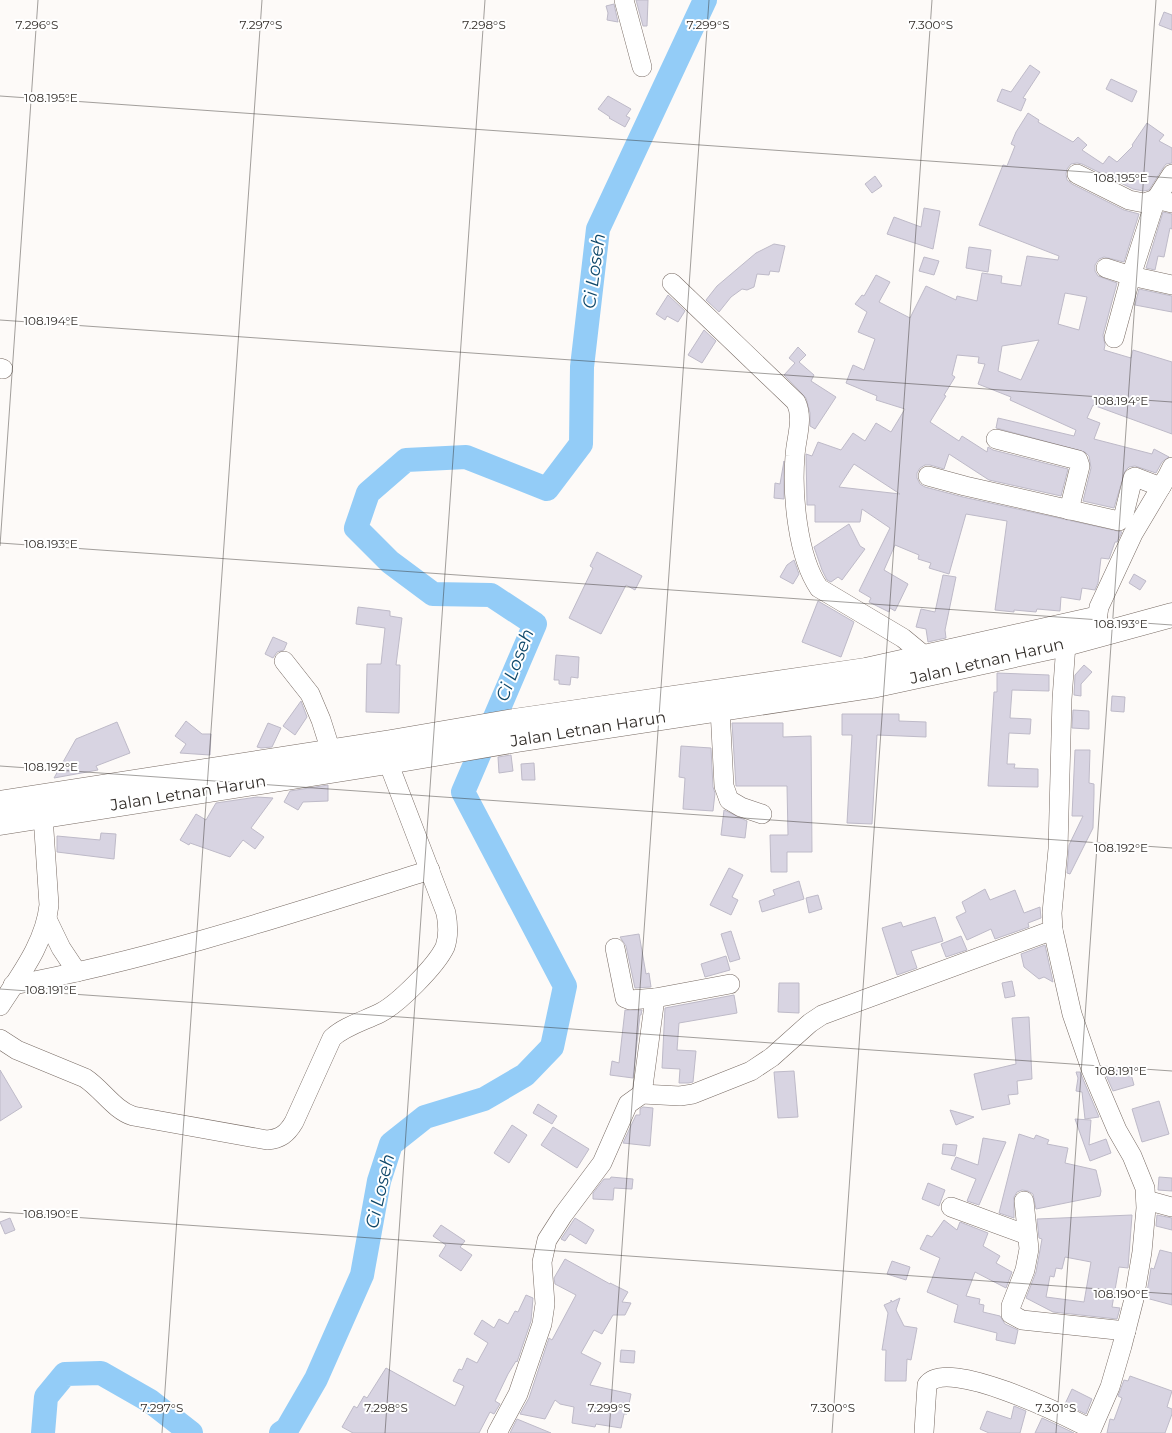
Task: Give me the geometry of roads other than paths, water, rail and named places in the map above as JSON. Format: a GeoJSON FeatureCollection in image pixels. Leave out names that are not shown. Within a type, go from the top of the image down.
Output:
{"type":"FeatureCollection","features":[{"type":"Feature","properties":{"kind":"main road","name":"Jalan Letnan Harun"},"geometry":{"type":"LineString","coordinates":[[1096,627],[1172,599]]}},
{"type":"Feature","properties":{"kind":"main road","name":"Jalan Letnan Harun"},"geometry":{"type":"LineString","coordinates":[[516,730],[720,709],[872,686],[1096,627],[1172,615]]}},
{"type":"Feature","properties":{"kind":"main road","name":"Jalan Letnan Harun"},"geometry":{"type":"LineString","coordinates":[[0,803],[391,755],[516,730],[866,670],[926,657],[1065,635]]}},
{"type":"Feature","properties":{"kind":"main road","name":"Jalan Letnan Harun"},"geometry":{"type":"LineString","coordinates":[[0,823],[334,761]]}},
{"type":"Feature","properties":{"kind":"street"},"geometry":{"type":"LineString","coordinates":[[624,0],[642,67]]}},
{"type":"Feature","properties":{"kind":"street"},"geometry":{"type":"LineString","coordinates":[[1077,174],[1129,200],[1144,203],[1164,201]]}},
{"type":"Feature","properties":{"kind":"street"},"geometry":{"type":"LineString","coordinates":[[1114,338],[1131,276],[1164,201],[1172,174]]}},
{"type":"Feature","properties":{"kind":"street"},"geometry":{"type":"LineString","coordinates":[[1106,268],[1131,276],[1172,285]]}},
{"type":"Feature","properties":{"kind":"street"},"geometry":{"type":"LineString","coordinates":[[672,282],[796,402],[799,408],[800,428],[795,455],[794,496],[799,532],[807,564],[818,588],[903,638],[926,657]]}},
{"type":"Feature","properties":{"kind":"street"},"geometry":{"type":"LineString","coordinates":[[996,439],[1078,460],[1080,466],[1069,510]]}},
{"type":"Feature","properties":{"kind":"street"},"geometry":{"type":"LineString","coordinates":[[1096,627],[1099,608],[1133,534],[1172,466]]}},
{"type":"Feature","properties":{"kind":"street"},"geometry":{"type":"LineString","coordinates":[[928,476],[1119,521],[1123,518],[1133,478],[1135,477],[1161,487]]}},
{"type":"Feature","properties":{"kind":"street"},"geometry":{"type":"LineString","coordinates":[[924,1432],[927,1385],[929,1381],[936,1377],[962,1377],[1021,1396],[1090,1431],[1110,1387],[1126,1331],[1142,1252],[1146,1200],[1145,1188],[1091,1069],[1075,1023],[1054,930],[1052,913],[1058,849],[1065,635]]}},
{"type":"Feature","properties":{"kind":"street"},"geometry":{"type":"LineString","coordinates":[[284,661],[310,694],[321,720],[334,761]]}},
{"type":"Feature","properties":{"kind":"street"},"geometry":{"type":"LineString","coordinates":[[720,709],[724,786],[729,800],[741,807],[762,814]]}},
{"type":"Feature","properties":{"kind":"street"},"geometry":{"type":"LineString","coordinates":[[0,1039],[17,1050],[85,1078],[128,1114],[266,1140],[283,1136],[289,1131],[294,1122],[332,1038],[341,1031],[398,1002],[441,954],[448,935],[446,913],[391,755]]}},
{"type":"Feature","properties":{"kind":"street"},"geometry":{"type":"LineString","coordinates":[[0,1006],[37,946],[47,919],[49,905],[43,816]]}},
{"type":"Feature","properties":{"kind":"street"},"geometry":{"type":"LineString","coordinates":[[13,985],[77,972],[248,927],[430,870]]}},
{"type":"Feature","properties":{"kind":"street"},"geometry":{"type":"LineString","coordinates":[[47,919],[67,958],[77,972]]}},
{"type":"Feature","properties":{"kind":"street"},"geometry":{"type":"LineString","coordinates":[[497,1433],[518,1394],[542,1324],[545,1304],[542,1262],[547,1240],[563,1215],[602,1163],[628,1104],[642,1094],[680,1096],[705,1090],[751,1071],[762,1064],[810,1023],[822,1016],[1054,930]]}},
{"type":"Feature","properties":{"kind":"street"},"geometry":{"type":"LineString","coordinates":[[615,948],[625,998],[630,1000],[655,998],[730,984]]}},
{"type":"Feature","properties":{"kind":"street"},"geometry":{"type":"LineString","coordinates":[[642,1094],[655,998]]}},
{"type":"Feature","properties":{"kind":"street"},"geometry":{"type":"LineString","coordinates":[[1024,1200],[1029,1249],[1025,1270],[1011,1306],[1011,1314],[1022,1320],[1126,1331]]}},
{"type":"Feature","properties":{"kind":"street"},"geometry":{"type":"LineString","coordinates":[[1146,1200],[1172,1207]]}},
{"type":"Feature","properties":{"kind":"street"},"geometry":{"type":"LineString","coordinates":[[951,1207],[1027,1235]]}},
{"type":"Feature","properties":{"kind":"waterway","name":"Ci Loseh"},"geometry":{"type":"LineString","coordinates":[[281,1433],[287,1429],[316,1379],[362,1275],[379,1181],[391,1144],[425,1117],[484,1099],[525,1075],[552,1047],[565,986],[463,792],[535,624],[491,595],[433,594],[390,562],[356,528],[368,493],[406,460],[466,457],[547,489],[581,444],[582,367],[598,229],[705,0]]}},
{"type":"Feature","properties":{"kind":"waterway","name":"Ci Loseh"},"geometry":{"type":"LineString","coordinates":[[43,1433],[46,1397],[65,1374],[101,1373],[150,1401],[191,1433]]}}]}
